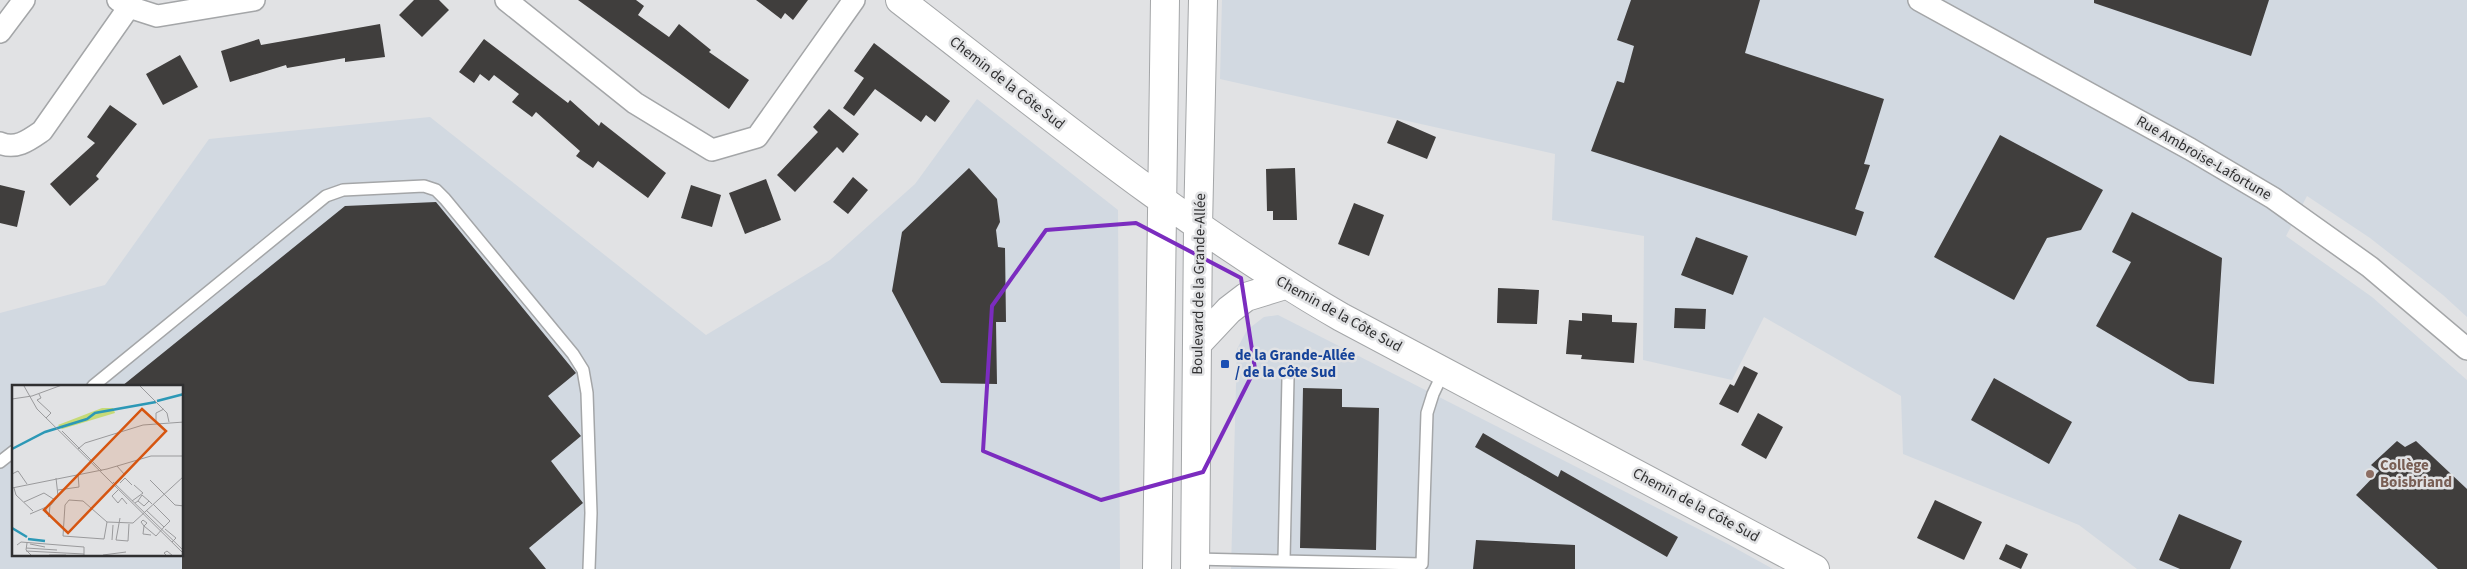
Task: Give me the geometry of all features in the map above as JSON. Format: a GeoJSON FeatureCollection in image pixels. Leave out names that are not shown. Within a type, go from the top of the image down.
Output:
{"type":"FeatureCollection","features":[{"type":"Feature","properties":{"kind":"street"},"geometry":{"type":"LineString","coordinates":[[0,32],[24,0]]}},
{"type":"Feature","properties":{"kind":"street"},"geometry":{"type":"LineString","coordinates":[[0,143],[5,145],[24,143],[42,131],[124,3],[158,16],[254,0]]}},
{"type":"Feature","properties":{"kind":"street"},"geometry":{"type":"LineString","coordinates":[[506,0],[635,104],[712,150],[757,137],[854,0]]}},
{"type":"Feature","properties":{"kind":"street","name":"Chemin de la Côte Sud"},"geometry":{"type":"LineString","coordinates":[[900,0],[1162,201],[1285,285],[1341,318],[1815,569]]}},
{"type":"Feature","properties":{"kind":"street"},"geometry":{"type":"LineString","coordinates":[[1157,569],[1165,0]]}},
{"type":"Feature","properties":{"kind":"street","name":"Boulevard de la Grande-Allée"},"geometry":{"type":"LineString","coordinates":[[1195,564],[1198,227],[1203,0]]}},
{"type":"Feature","properties":{"kind":"street","name":"Rue Ambroise-Lafortune"},"geometry":{"type":"LineString","coordinates":[[1919,0],[2190,149],[2273,198],[2370,267],[2463,339]]}},
{"type":"Feature","properties":{"kind":"street"},"geometry":{"type":"LineString","coordinates":[[1198,344],[1229,310],[1246,297],[1285,285]]}},
{"type":"Feature","properties":{"kind":"lane"},"geometry":{"type":"LineString","coordinates":[[94,385],[326,196],[343,190],[424,186],[436,190],[567,347],[583,370],[587,393],[590,494],[589,569]]}},
{"type":"Feature","properties":{"kind":"lane"},"geometry":{"type":"LineString","coordinates":[[1195,564],[1284,560],[1422,564],[1427,413],[1433,394],[1444,371]]}},
{"type":"Feature","properties":{"kind":"lane"},"geometry":{"type":"LineString","coordinates":[[1284,560],[1288,378]]}},
{"type":"Feature","properties":{"kind":"lane"},"geometry":{"type":"LineString","coordinates":[[0,462],[12,453]]}},
{"type":"Feature","properties":{"kind":"highlighted area"},"geometry":{"type":"Polygon","coordinates":[[[1136,223],[1241,278],[1255,369],[1203,472],[1101,500],[983,451],[992,306],[1046,230],[1136,223]]]}},
{"type":"Feature","properties":{"kind":"shaded area"},"geometry":{"type":"Polygon","coordinates":[[[1222,0],[2467,0],[2467,317],[2443,295],[2370,238],[2307,196],[2286,236],[2372,297],[2467,380],[2467,569],[2137,569],[2079,525],[1903,454],[1901,396],[1764,317],[1732,380],[1643,360],[1644,236],[1552,220],[1555,154],[1220,79],[1222,0]]]}},
{"type":"Feature","properties":{"kind":"shaded area"},"geometry":{"type":"Polygon","coordinates":[[[977,99],[1118,210],[1120,569],[0,569],[0,313],[105,285],[209,139],[430,117],[706,335],[830,260],[915,184],[977,99]]]}},
{"type":"Feature","properties":{"kind":"shaded area"},"geometry":{"type":"Polygon","coordinates":[[[1278,315],[1726,543],[1773,569],[1231,569],[1237,349],[1247,330],[1264,317],[1278,315]]]}},
{"type":"Feature","properties":{"kind":"building"},"geometry":{"type":"Polygon","coordinates":[[[414,0],[439,0],[449,10],[422,37],[399,15],[414,0]]]}},
{"type":"Feature","properties":{"kind":"building"},"geometry":{"type":"Polygon","coordinates":[[[578,0],[636,0],[644,6],[638,15],[669,37],[679,24],[711,50],[709,52],[749,80],[729,109],[578,0]]]}},
{"type":"Feature","properties":{"kind":"building"},"geometry":{"type":"Polygon","coordinates":[[[756,0],[808,0],[793,20],[785,13],[781,19],[756,0]]]}},
{"type":"Feature","properties":{"kind":"building"},"geometry":{"type":"Polygon","coordinates":[[[1631,0],[1760,0],[1745,53],[1884,99],[1864,164],[1870,165],[1855,209],[1864,212],[1856,236],[1591,151],[1617,81],[1624,83],[1634,46],[1617,40],[1631,0]]]}},
{"type":"Feature","properties":{"kind":"building"},"geometry":{"type":"Polygon","coordinates":[[[2094,0],[2269,0],[2251,56],[2094,3],[2094,0]]]}},
{"type":"Feature","properties":{"kind":"building"},"geometry":{"type":"Polygon","coordinates":[[[380,24],[385,57],[345,62],[345,58],[287,68],[286,65],[230,82],[221,51],[259,39],[261,45],[380,24]]]}},
{"type":"Feature","properties":{"kind":"building"},"geometry":{"type":"Polygon","coordinates":[[[484,39],[568,103],[570,100],[599,126],[601,122],[666,173],[648,198],[598,161],[593,168],[576,156],[580,151],[536,112],[532,117],[512,102],[519,94],[494,75],[489,81],[480,74],[474,83],[459,72],[484,39]]]}},
{"type":"Feature","properties":{"kind":"building"},"geometry":{"type":"Polygon","coordinates":[[[874,43],[950,101],[935,122],[926,115],[921,122],[875,89],[854,116],[843,108],[864,78],[854,71],[874,43]]]}},
{"type":"Feature","properties":{"kind":"building"},"geometry":{"type":"Polygon","coordinates":[[[180,55],[198,87],[163,105],[146,74],[180,55]]]}},
{"type":"Feature","properties":{"kind":"building"},"geometry":{"type":"Polygon","coordinates":[[[110,105],[137,124],[96,176],[99,179],[70,206],[50,184],[95,143],[87,137],[110,105]]]}},
{"type":"Feature","properties":{"kind":"building"},"geometry":{"type":"Polygon","coordinates":[[[829,109],[859,134],[843,153],[837,147],[795,192],[777,175],[818,132],[813,127],[829,109]]]}},
{"type":"Feature","properties":{"kind":"building"},"geometry":{"type":"Polygon","coordinates":[[[1397,120],[1436,137],[1427,159],[1387,143],[1397,120]]]}},
{"type":"Feature","properties":{"kind":"building"},"geometry":{"type":"Polygon","coordinates":[[[2000,135],[2103,190],[2081,230],[2047,238],[2014,300],[1934,257],[2000,135]]]}},
{"type":"Feature","properties":{"kind":"building"},"geometry":{"type":"Polygon","coordinates":[[[969,168],[997,199],[1000,222],[996,230],[998,247],[1005,248],[1006,322],[996,322],[997,384],[941,383],[892,291],[902,232],[969,168]]]}},
{"type":"Feature","properties":{"kind":"building"},"geometry":{"type":"Polygon","coordinates":[[[1295,168],[1297,220],[1273,220],[1273,211],[1267,211],[1266,169],[1295,168]]]}},
{"type":"Feature","properties":{"kind":"building"},"geometry":{"type":"Polygon","coordinates":[[[853,177],[868,190],[848,214],[833,202],[853,177]]]}},
{"type":"Feature","properties":{"kind":"building"},"geometry":{"type":"Polygon","coordinates":[[[766,179],[781,220],[745,234],[729,193],[766,179]]]}},
{"type":"Feature","properties":{"kind":"building"},"geometry":{"type":"Polygon","coordinates":[[[0,185],[25,191],[17,227],[0,223],[0,185]]]}},
{"type":"Feature","properties":{"kind":"building"},"geometry":{"type":"Polygon","coordinates":[[[691,185],[721,195],[712,227],[681,218],[691,185]]]}},
{"type":"Feature","properties":{"kind":"building"},"geometry":{"type":"Polygon","coordinates":[[[436,202],[576,373],[548,396],[581,436],[551,461],[583,503],[529,548],[546,569],[182,569],[182,556],[184,556],[184,385],[123,385],[345,206],[436,202]]]}},
{"type":"Feature","properties":{"kind":"building"},"geometry":{"type":"Polygon","coordinates":[[[1354,203],[1384,215],[1369,256],[1338,244],[1354,203]]]}},
{"type":"Feature","properties":{"kind":"building"},"geometry":{"type":"Polygon","coordinates":[[[2132,212],[2222,258],[2214,384],[2189,381],[2096,326],[2131,262],[2112,252],[2132,212]]]}},
{"type":"Feature","properties":{"kind":"building"},"geometry":{"type":"Polygon","coordinates":[[[1696,237],[1748,256],[1733,295],[1681,275],[1696,237]]]}},
{"type":"Feature","properties":{"kind":"building"},"geometry":{"type":"Polygon","coordinates":[[[1498,288],[1539,290],[1537,324],[1497,323],[1498,288]]]}},
{"type":"Feature","properties":{"kind":"building"},"geometry":{"type":"Polygon","coordinates":[[[1675,308],[1706,309],[1705,329],[1674,328],[1675,308]]]}},
{"type":"Feature","properties":{"kind":"building"},"geometry":{"type":"Polygon","coordinates":[[[1582,313],[1612,315],[1612,322],[1637,323],[1634,363],[1581,359],[1582,355],[1566,354],[1569,320],[1582,321],[1582,313]]]}},
{"type":"Feature","properties":{"kind":"building"},"geometry":{"type":"Polygon","coordinates":[[[1744,366],[1758,373],[1738,413],[1719,404],[1730,384],[1734,386],[1744,366]]]}},
{"type":"Feature","properties":{"kind":"building"},"geometry":{"type":"Polygon","coordinates":[[[1994,378],[2072,422],[2049,464],[1971,420],[1994,378]]]}},
{"type":"Feature","properties":{"kind":"building"},"geometry":{"type":"Polygon","coordinates":[[[1303,388],[1342,389],[1342,407],[1379,408],[1376,550],[1300,548],[1303,388]]]}},
{"type":"Feature","properties":{"kind":"building"},"geometry":{"type":"Polygon","coordinates":[[[1758,413],[1783,427],[1766,459],[1741,445],[1758,413]]]}},
{"type":"Feature","properties":{"kind":"building"},"geometry":{"type":"Polygon","coordinates":[[[1483,433],[1558,477],[1561,470],[1678,537],[1667,557],[1475,447],[1483,433]]]}},
{"type":"Feature","properties":{"kind":"building","name":"Collège Boisbriand"},"geometry":{"type":"Polygon","coordinates":[[[2397,441],[2405,447],[2416,441],[2467,489],[2467,569],[2438,569],[2356,495],[2379,471],[2371,465],[2397,441]]]}},
{"type":"Feature","properties":{"kind":"building"},"geometry":{"type":"Polygon","coordinates":[[[1935,500],[1982,522],[1964,560],[1917,538],[1935,500]]]}},
{"type":"Feature","properties":{"kind":"building"},"geometry":{"type":"Polygon","coordinates":[[[2179,514],[2242,541],[2230,569],[2180,569],[2159,560],[2179,514]]]}},
{"type":"Feature","properties":{"kind":"building"},"geometry":{"type":"Polygon","coordinates":[[[1476,540],[1575,545],[1575,569],[1473,569],[1476,540]]]}},
{"type":"Feature","properties":{"kind":"building"},"geometry":{"type":"Polygon","coordinates":[[[2006,544],[2028,554],[2021,569],[1999,559],[2006,544]]]}},
{"type":"Feature","properties":{"kind":"place","name":"de la Grande-Allée / de la Côte Sud"},"geometry":{"type":"Point","coordinates":[1225,364]}},
{"type":"Feature","properties":{"kind":"place","name":"Collège Boisbriand"},"geometry":{"type":"Point","coordinates":[2370,474]}}]}
